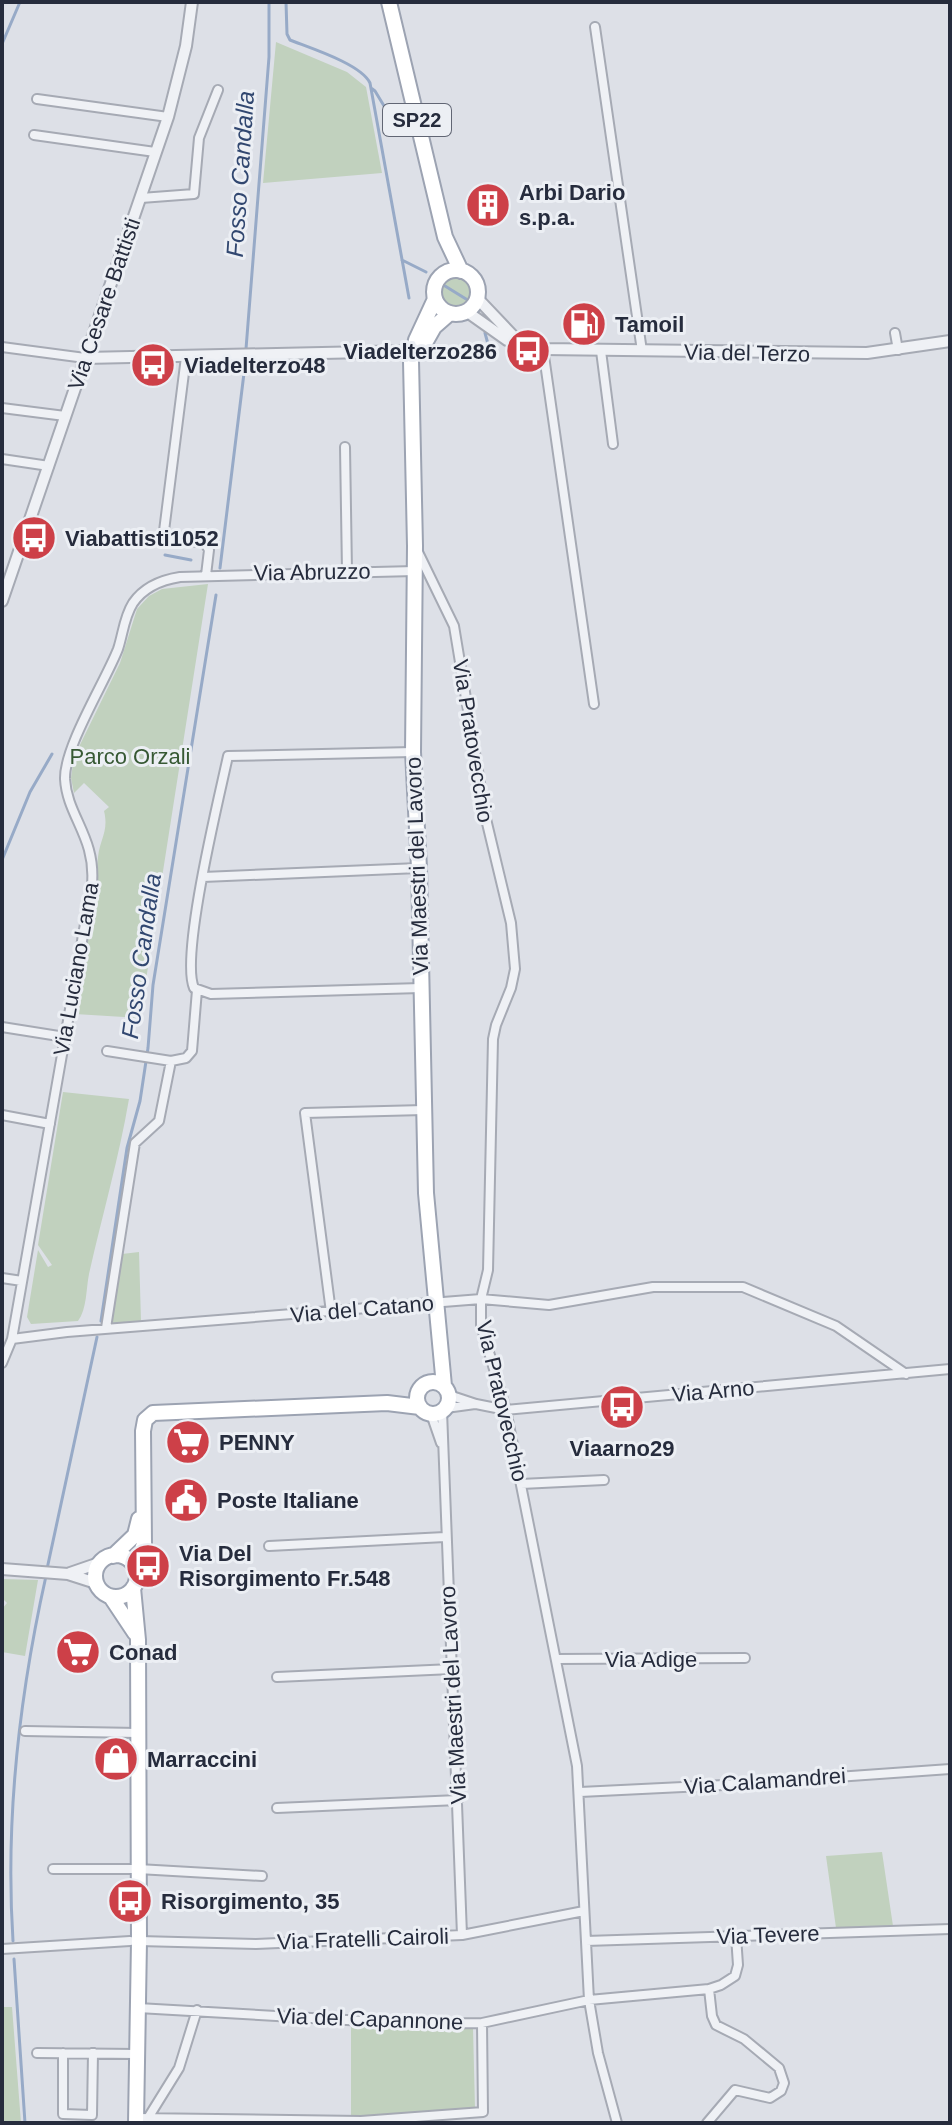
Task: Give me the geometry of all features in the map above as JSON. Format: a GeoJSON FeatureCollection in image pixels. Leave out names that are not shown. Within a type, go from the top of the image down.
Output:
{"type":"FeatureCollection","features":[{"type":"Feature","properties":{"kind":"main road","name":"SP22"},"geometry":{"type":"LineString","coordinates":[[389,2],[445,237],[461,271],[468,274],[476,285],[477,298]]}},
{"type":"Feature","properties":{"kind":"main road","name":"SP22"},"geometry":{"type":"LineString","coordinates":[[435,299],[436,284],[445,273],[445,237]]}},
{"type":"Feature","properties":{"kind":"main road"},"geometry":{"type":"LineString","coordinates":[[445,273],[461,271]]}},
{"type":"Feature","properties":{"kind":"main road"},"geometry":{"type":"LineString","coordinates":[[412,381],[424,344],[434,327],[450,313],[466,311],[477,298]]}},
{"type":"Feature","properties":{"kind":"main road"},"geometry":{"type":"LineString","coordinates":[[435,299],[441,308],[450,313]]}},
{"type":"Feature","properties":{"kind":"main road"},"geometry":{"type":"LineString","coordinates":[[413,351],[435,299]]}},
{"type":"Feature","properties":{"kind":"main road","name":"Via Maestri del Lavoro"},"geometry":{"type":"LineString","coordinates":[[413,351],[413,752],[419,868],[426,1193],[439,1350],[435,1400]]}},
{"type":"Feature","properties":{"kind":"main road"},"geometry":{"type":"LineString","coordinates":[[140,2120],[135,2015],[138,1640],[133,1588],[135,1568],[144,1544],[145,1420],[153,1413],[435,1400]]}},
{"type":"Feature","properties":{"kind":"main road"},"geometry":{"type":"LineString","coordinates":[[138,1640],[111,1597],[101,1592],[96,1583],[96,1569],[99,1563],[113,1556],[135,1535],[142,1495]]}},
{"type":"Feature","properties":{"kind":"main road"},"geometry":{"type":"LineString","coordinates":[[113,1556],[126,1558],[135,1568]]}},
{"type":"Feature","properties":{"kind":"main road"},"geometry":{"type":"LineString","coordinates":[[111,1597],[126,1595],[133,1588]]}},
{"type":"Feature","properties":{"kind":"main road"},"geometry":{"type":"LineString","coordinates":[[135,1941],[137,2046]]}},
{"type":"Feature","properties":{"kind":"street","name":"Via Cesare Battisti"},"geometry":{"type":"LineString","coordinates":[[2,601],[168,117],[186,46],[192,2]]}},
{"type":"Feature","properties":{"kind":"street"},"geometry":{"type":"LineString","coordinates":[[595,27],[642,351]]}},
{"type":"Feature","properties":{"kind":"street"},"geometry":{"type":"LineString","coordinates":[[141,198],[194,194],[199,138],[218,90]]}},
{"type":"Feature","properties":{"kind":"street"},"geometry":{"type":"LineString","coordinates":[[37,99],[168,117]]}},
{"type":"Feature","properties":{"kind":"street"},"geometry":{"type":"LineString","coordinates":[[34,135],[155,152]]}},
{"type":"Feature","properties":{"kind":"street"},"geometry":{"type":"LineString","coordinates":[[477,298],[509,334],[529,347]]}},
{"type":"Feature","properties":{"kind":"street"},"geometry":{"type":"LineString","coordinates":[[466,311],[507,340],[529,347]]}},
{"type":"Feature","properties":{"kind":"street"},"geometry":{"type":"LineString","coordinates":[[895,333],[898,350]]}},
{"type":"Feature","properties":{"kind":"street","name":"Via del Terzo"},"geometry":{"type":"LineString","coordinates":[[529,347],[795,354],[898,350],[950,341]]}},
{"type":"Feature","properties":{"kind":"street"},"geometry":{"type":"LineString","coordinates":[[2,347],[85,358],[413,351]]}},
{"type":"Feature","properties":{"kind":"street"},"geometry":{"type":"LineString","coordinates":[[543,349],[594,704]]}},
{"type":"Feature","properties":{"kind":"street"},"geometry":{"type":"LineString","coordinates":[[601,351],[613,444]]}},
{"type":"Feature","properties":{"kind":"street"},"geometry":{"type":"LineString","coordinates":[[186,357],[164,531],[169,538],[205,543],[209,550],[208,575]]}},
{"type":"Feature","properties":{"kind":"street"},"geometry":{"type":"LineString","coordinates":[[2,408],[65,416]]}},
{"type":"Feature","properties":{"kind":"street"},"geometry":{"type":"LineString","coordinates":[[345,447],[347,571]]}},
{"type":"Feature","properties":{"kind":"street"},"geometry":{"type":"LineString","coordinates":[[2,459],[49,466]]}},
{"type":"Feature","properties":{"kind":"street","name":"Via Pratovecchio"},"geometry":{"type":"LineString","coordinates":[[415,546],[454,626],[486,819],[511,923],[515,969],[493,1039],[488,1270],[481,1299],[481,1325],[506,1410],[580,1792],[589,2000],[598,2053],[617,2123]]}},
{"type":"Feature","properties":{"kind":"street","name":"Via Abruzzo"},"geometry":{"type":"LineString","coordinates":[[208,575],[415,571]]}},
{"type":"Feature","properties":{"kind":"street","name":"Via Luciano Lama"},"geometry":{"type":"LineString","coordinates":[[12,1339],[93,867],[89,843],[66,787],[67,762],[118,648],[133,604],[144,592],[164,579],[208,575]]}},
{"type":"Feature","properties":{"kind":"street"},"geometry":{"type":"LineString","coordinates":[[107,1051],[168,1061],[186,1058],[192,1051],[197,990],[191,981],[190,964],[203,877],[228,756],[413,752]]}},
{"type":"Feature","properties":{"kind":"street"},"geometry":{"type":"LineString","coordinates":[[203,877],[419,868]]}},
{"type":"Feature","properties":{"kind":"street"},"geometry":{"type":"LineString","coordinates":[[197,990],[211,994],[421,988]]}},
{"type":"Feature","properties":{"kind":"street"},"geometry":{"type":"LineString","coordinates":[[2,1027],[65,1037]]}},
{"type":"Feature","properties":{"kind":"street"},"geometry":{"type":"LineString","coordinates":[[106,1328],[135,1143],[159,1121],[168,1061]]}},
{"type":"Feature","properties":{"kind":"street"},"geometry":{"type":"LineString","coordinates":[[331,1312],[305,1113],[424,1110]]}},
{"type":"Feature","properties":{"kind":"street"},"geometry":{"type":"LineString","coordinates":[[2,1115],[50,1124]]}},
{"type":"Feature","properties":{"kind":"street"},"geometry":{"type":"LineString","coordinates":[[2,1278],[22,1281]]}},
{"type":"Feature","properties":{"kind":"street","name":"Via del Catano"},"geometry":{"type":"LineString","coordinates":[[12,1339],[106,1328],[437,1302],[481,1299],[549,1305],[653,1287],[743,1287],[836,1326],[906,1374]]}},
{"type":"Feature","properties":{"kind":"street"},"geometry":{"type":"LineString","coordinates":[[2,1363],[12,1339]]}},
{"type":"Feature","properties":{"kind":"street","name":"Via Arno"},"geometry":{"type":"LineString","coordinates":[[435,1400],[506,1410],[950,1369]]}},
{"type":"Feature","properties":{"kind":"street","name":"Via Maestri del Lavoro"},"geometry":{"type":"LineString","coordinates":[[435,1400],[444,1456],[462,1935]]}},
{"type":"Feature","properties":{"kind":"street"},"geometry":{"type":"LineString","coordinates":[[521,1484],[604,1480]]}},
{"type":"Feature","properties":{"kind":"street"},"geometry":{"type":"LineString","coordinates":[[269,1546],[445,1537]]}},
{"type":"Feature","properties":{"kind":"street"},"geometry":{"type":"LineString","coordinates":[[68,1574],[99,1563]]}},
{"type":"Feature","properties":{"kind":"street"},"geometry":{"type":"LineString","coordinates":[[2,1569],[68,1574],[96,1583]]}},
{"type":"Feature","properties":{"kind":"street","name":"Via Adige"},"geometry":{"type":"LineString","coordinates":[[556,1659],[745,1658]]}},
{"type":"Feature","properties":{"kind":"street"},"geometry":{"type":"LineString","coordinates":[[277,1677],[452,1669]]}},
{"type":"Feature","properties":{"kind":"street"},"geometry":{"type":"LineString","coordinates":[[25,1731],[138,1733]]}},
{"type":"Feature","properties":{"kind":"street","name":"Via Calamandrei"},"geometry":{"type":"LineString","coordinates":[[580,1792],[950,1769]]}},
{"type":"Feature","properties":{"kind":"street"},"geometry":{"type":"LineString","coordinates":[[277,1808],[458,1800]]}},
{"type":"Feature","properties":{"kind":"street"},"geometry":{"type":"LineString","coordinates":[[53,1869],[137,1875],[262,1876]]}},
{"type":"Feature","properties":{"kind":"street","name":"Via Fratelli Cairoli"},"geometry":{"type":"LineString","coordinates":[[2,1949],[135,1941],[256,1944],[462,1935],[584,1911]]}},
{"type":"Feature","properties":{"kind":"street","name":"Via Tevere"},"geometry":{"type":"LineString","coordinates":[[586,1941],[950,1929]]}},
{"type":"Feature","properties":{"kind":"street"},"geometry":{"type":"LineString","coordinates":[[707,2123],[735,2090],[770,2098],[781,2091],[784,2083],[779,2068],[740,2036],[716,2025],[712,2016],[709,1989],[735,1976],[738,1965],[736,1936]]}},
{"type":"Feature","properties":{"kind":"street","name":"Via del Capannone"},"geometry":{"type":"LineString","coordinates":[[138,2008],[401,2023],[482,2023],[589,2000],[709,1989]]}},
{"type":"Feature","properties":{"kind":"street"},"geometry":{"type":"LineString","coordinates":[[140,2120],[179,2068],[197,2010]]}},
{"type":"Feature","properties":{"kind":"street"},"geometry":{"type":"LineString","coordinates":[[140,2120],[361,2122],[483,2112],[482,2023]]}},
{"type":"Feature","properties":{"kind":"street"},"geometry":{"type":"LineString","coordinates":[[37,2053],[93,2053],[137,2046]]}},
{"type":"Feature","properties":{"kind":"street"},"geometry":{"type":"LineString","coordinates":[[63,2053],[63,2114],[92,2115],[93,2053]]}},
{"type":"Feature","properties":{"kind":"green space"},"geometry":{"type":"Polygon","coordinates":[[[276,42],[347,72],[366,87],[382,173],[263,183],[276,42]]]}},
{"type":"Feature","properties":{"kind":"green space"},"geometry":{"type":"Polygon","coordinates":[[[456,278],[462,279],[470,287],[470,299],[462,307],[456,308],[450,307],[442,299],[441,293],[442,287],[450,279],[456,278]]]}},
{"type":"Feature","properties":{"kind":"green space","name":"Parco Orzali"},"geometry":{"type":"Polygon","coordinates":[[[208,584],[140,1018],[75,1014],[98,857],[105,830],[104,811],[109,807],[84,783],[74,793],[71,778],[74,757],[120,663],[137,609],[149,596],[162,589],[208,584]]]}},
{"type":"Feature","properties":{"kind":"green space"},"geometry":{"type":"Polygon","coordinates":[[[63,1092],[129,1099],[81,1316],[78,1321],[31,1324],[27,1317],[38,1250],[48,1267],[52,1265],[38,1245],[63,1092]]]}},
{"type":"Feature","properties":{"kind":"green space"},"geometry":{"type":"Polygon","coordinates":[[[139,1252],[141,1321],[113,1323],[122,1254],[139,1252]]]}},
{"type":"Feature","properties":{"kind":"green space"},"geometry":{"type":"Polygon","coordinates":[[[2,1579],[38,1580],[25,1656],[2,1652],[2,1609],[7,1603],[3,1599],[2,1579]]]}},
{"type":"Feature","properties":{"kind":"green space"},"geometry":{"type":"Polygon","coordinates":[[[882,1852],[893,1926],[836,1928],[826,1856],[882,1852]]]}},
{"type":"Feature","properties":{"kind":"green space"},"geometry":{"type":"Polygon","coordinates":[[[2,2007],[12,2007],[21,2123],[2,2123],[2,2007]]]}},
{"type":"Feature","properties":{"kind":"green space"},"geometry":{"type":"Polygon","coordinates":[[[351,2027],[473,2028],[475,2108],[351,2115],[351,2027]]]}},
{"type":"Feature","properties":{"kind":"waterway"},"geometry":{"type":"LineString","coordinates":[[2,44],[20,2]]}},
{"type":"Feature","properties":{"kind":"waterway","name":"Fosso Candalla"},"geometry":{"type":"LineString","coordinates":[[246,349],[269,57],[269,2]]}},
{"type":"Feature","properties":{"kind":"waterway"},"geometry":{"type":"LineString","coordinates":[[286,2],[290,40],[346,63],[357,69],[370,83],[409,298]]}},
{"type":"Feature","properties":{"kind":"waterway"},"geometry":{"type":"LineString","coordinates":[[371,88],[401,134]]}},
{"type":"Feature","properties":{"kind":"waterway"},"geometry":{"type":"LineString","coordinates":[[402,260],[426,272]]}},
{"type":"Feature","properties":{"kind":"waterway"},"geometry":{"type":"LineString","coordinates":[[445,286],[466,299]]}},
{"type":"Feature","properties":{"kind":"waterway"},"geometry":{"type":"LineString","coordinates":[[485,333],[488,344]]}},
{"type":"Feature","properties":{"kind":"waterway","name":"Fosso Candalla"},"geometry":{"type":"LineString","coordinates":[[220,568],[245,365]]}},
{"type":"Feature","properties":{"kind":"waterway"},"geometry":{"type":"LineString","coordinates":[[165,555],[191,560]]}},
{"type":"Feature","properties":{"kind":"waterway","name":"Fosso Candalla"},"geometry":{"type":"LineString","coordinates":[[101,1321],[127,1148],[140,1101],[153,985],[216,595]]}},
{"type":"Feature","properties":{"kind":"waterway"},"geometry":{"type":"LineString","coordinates":[[2,860],[30,792],[52,754]]}},
{"type":"Feature","properties":{"kind":"waterway","name":"Fosso Candalla"},"geometry":{"type":"LineString","coordinates":[[47,1569],[97,1337]]}},
{"type":"Feature","properties":{"kind":"waterway","name":"Fosso Candalla"},"geometry":{"type":"LineString","coordinates":[[13,1941],[11,1849],[16,1758],[28,1667],[46,1576]]}},
{"type":"Feature","properties":{"kind":"waterway","name":"Fosso Candalla"},"geometry":{"type":"LineString","coordinates":[[14,1959],[25,2123]]}},
{"type":"Feature","properties":{"kind":"place","name":"Arbi Dario s.p.a."},"geometry":{"type":"Point","coordinates":[488,205]}},
{"type":"Feature","properties":{"kind":"place","name":"Tamoil"},"geometry":{"type":"Point","coordinates":[584,324]}},
{"type":"Feature","properties":{"kind":"place","name":"Viadelterzo286"},"geometry":{"type":"Point","coordinates":[528,351]}},
{"type":"Feature","properties":{"kind":"place","name":"Viadelterzo48"},"geometry":{"type":"Point","coordinates":[153,365]}},
{"type":"Feature","properties":{"kind":"place","name":"Viabattisti1052"},"geometry":{"type":"Point","coordinates":[34,538]}},
{"type":"Feature","properties":{"kind":"place","name":"Viaarno29"},"geometry":{"type":"Point","coordinates":[622,1407]}},
{"type":"Feature","properties":{"kind":"place","name":"PENNY"},"geometry":{"type":"Point","coordinates":[188,1442]}},
{"type":"Feature","properties":{"kind":"place","name":"Poste Italiane"},"geometry":{"type":"Point","coordinates":[186,1500]}},
{"type":"Feature","properties":{"kind":"place","name":"Via Del Risorgimento Fr.548"},"geometry":{"type":"Point","coordinates":[148,1566]}},
{"type":"Feature","properties":{"kind":"place","name":"Conad"},"geometry":{"type":"Point","coordinates":[78,1652]}},
{"type":"Feature","properties":{"kind":"place","name":"Marraccini"},"geometry":{"type":"Point","coordinates":[116,1759]}},
{"type":"Feature","properties":{"kind":"place","name":"Risorgimento, 35"},"geometry":{"type":"Point","coordinates":[130,1901]}}]}
